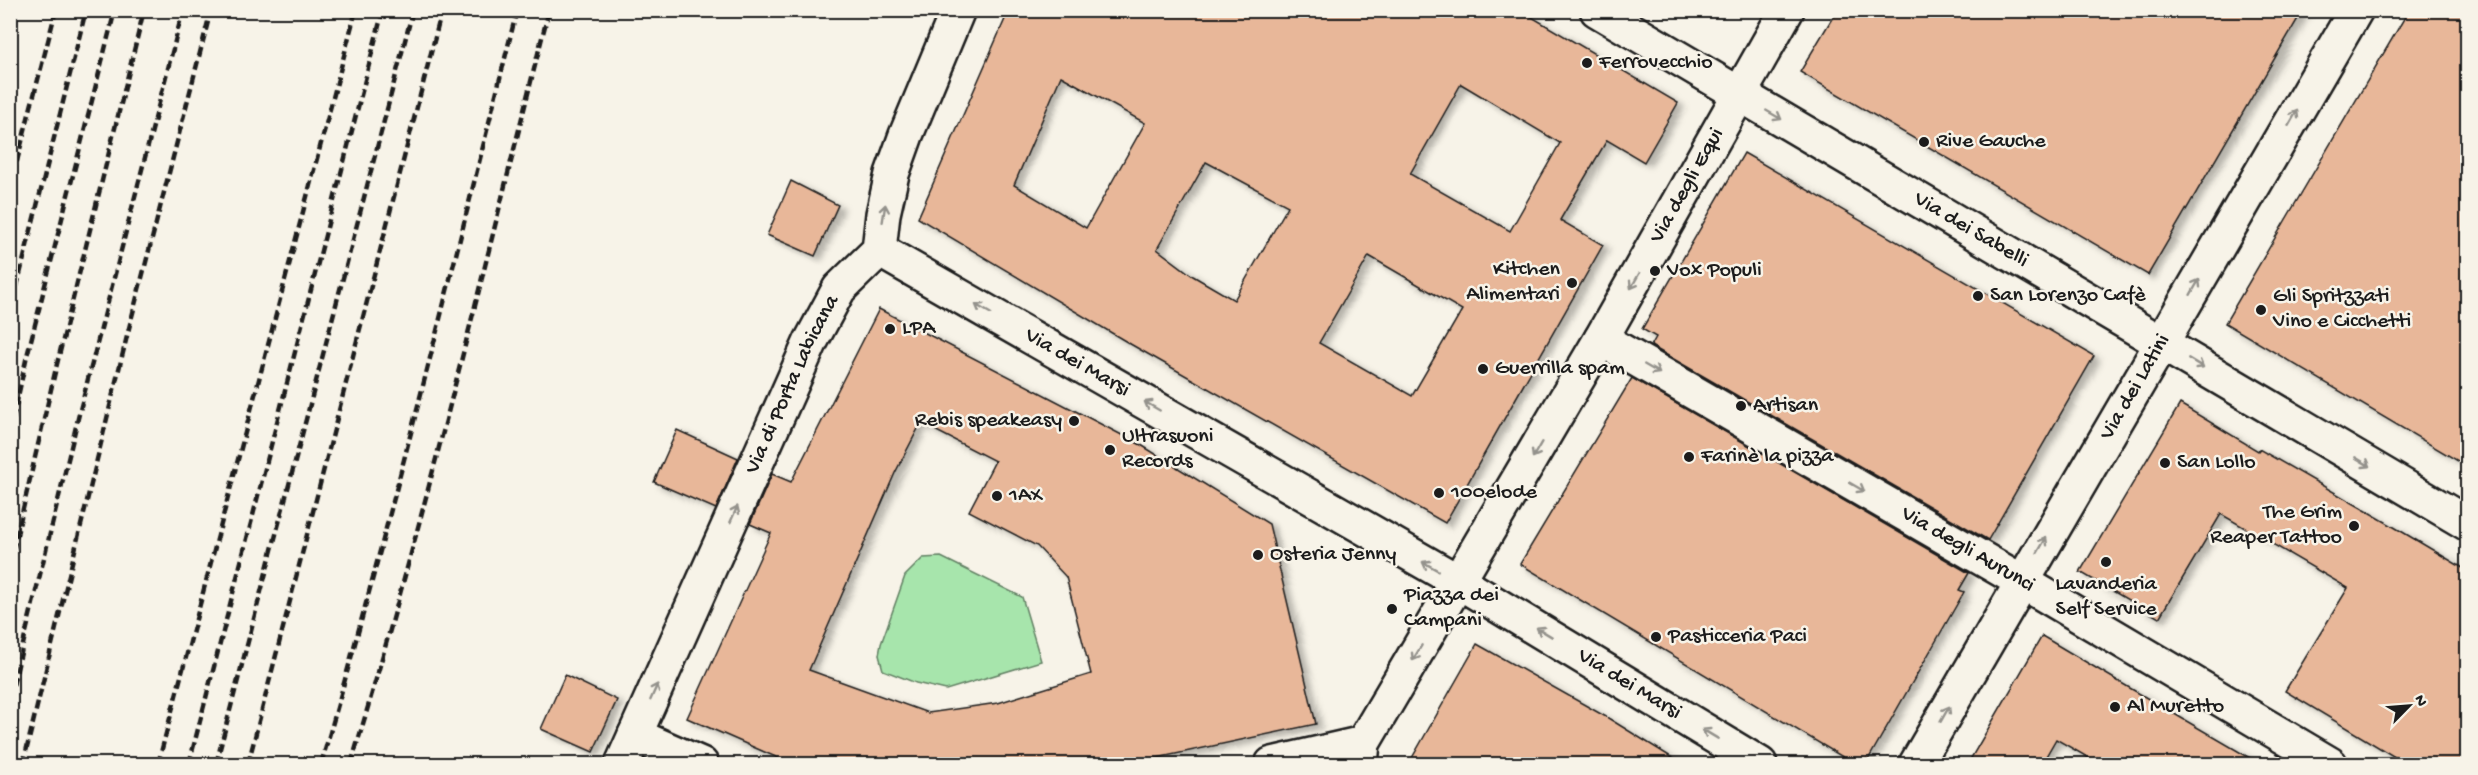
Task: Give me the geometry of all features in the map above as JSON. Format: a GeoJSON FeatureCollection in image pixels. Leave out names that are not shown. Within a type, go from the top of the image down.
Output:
{"type":"FeatureCollection","features":[{"type":"Feature","properties":{"kind":"street"},"geometry":{"type":"LineString","coordinates":[[879,250],[883,214],[892,174],[958,10]]}},
{"type":"Feature","properties":{"kind":"street","name":"Via dei Sabelli"},"geometry":{"type":"LineString","coordinates":[[1597,10],[2468,524]]}},
{"type":"Feature","properties":{"kind":"street","name":"Via degli Equi"},"geometry":{"type":"LineString","coordinates":[[1460,582],[1601,339],[1787,10]]}},
{"type":"Feature","properties":{"kind":"street","name":"Via dei Latini"},"geometry":{"type":"LineString","coordinates":[[1916,765],[2021,581],[2356,10]]}},
{"type":"Feature","properties":{"kind":"street","name":"Via dei Marsi"},"geometry":{"type":"LineString","coordinates":[[879,250],[1460,582],[1760,765]]}},
{"type":"Feature","properties":{"kind":"street","name":"Via di Porta Labicana"},"geometry":{"type":"LineString","coordinates":[[622,765],[811,341],[840,289],[879,250]]}},
{"type":"Feature","properties":{"kind":"street","name":"Via degli Aurunci"},"geometry":{"type":"LineString","coordinates":[[1601,339],[2021,581],[2330,765]]}},
{"type":"Feature","properties":{"kind":"street"},"geometry":{"type":"LineString","coordinates":[[1272,765],[1362,754],[1460,582]]}},
{"type":"Feature","properties":{"kind":"street"},"geometry":{"type":"LineString","coordinates":[[635,735],[701,765]]}},
{"type":"Feature","properties":{"kind":"green space"},"geometry":{"type":"Polygon","coordinates":[[[941,557],[1022,597],[1041,661],[946,690],[916,683],[883,670],[879,655],[881,644],[905,576],[923,558],[941,557]]]}},
{"type":"Feature","properties":{"kind":"building"},"geometry":{"type":"Polygon","coordinates":[[[1009,10],[1520,10],[1678,103],[1644,162],[1607,140],[1560,220],[1603,245],[1445,523],[1132,345],[918,218],[1009,10]],[[1061,76],[1014,185],[1086,228],[1145,123],[1061,76]],[[1461,84],[1410,174],[1510,231],[1560,143],[1461,84]],[[1206,162],[1157,249],[1193,276],[1234,300],[1288,206],[1206,162]],[[1369,256],[1319,343],[1412,396],[1462,310],[1369,256]]]}},
{"type":"Feature","properties":{"kind":"building"},"geometry":{"type":"Polygon","coordinates":[[[1837,10],[2303,10],[2148,275],[1800,72],[1837,10]]]}},
{"type":"Feature","properties":{"kind":"building"},"geometry":{"type":"Polygon","coordinates":[[[2409,10],[2468,10],[2468,467],[2225,323],[2409,10]]]}},
{"type":"Feature","properties":{"kind":"building"},"geometry":{"type":"Polygon","coordinates":[[[1744,153],[2094,356],[1988,540],[1651,346],[1656,337],[1642,329],[1744,153]]]}},
{"type":"Feature","properties":{"kind":"building"},"geometry":{"type":"Polygon","coordinates":[[[791,181],[838,205],[815,256],[767,235],[791,181]]]}},
{"type":"Feature","properties":{"kind":"building"},"geometry":{"type":"Polygon","coordinates":[[[879,309],[1141,445],[1269,524],[1316,724],[1124,765],[794,765],[687,718],[771,533],[750,524],[772,474],[791,482],[879,309]],[[921,423],[895,473],[809,670],[928,713],[998,703],[1091,674],[1066,577],[1037,546],[969,511],[995,461],[921,423]]]}},
{"type":"Feature","properties":{"kind":"building"},"geometry":{"type":"Polygon","coordinates":[[[1632,378],[1969,573],[1959,590],[1964,592],[1865,765],[1856,765],[1520,564],[1632,378]]]}},
{"type":"Feature","properties":{"kind":"building"},"geometry":{"type":"Polygon","coordinates":[[[2180,404],[2468,571],[2468,765],[2408,765],[2285,691],[2348,588],[2221,514],[2159,618],[2080,572],[2180,404]]]}},
{"type":"Feature","properties":{"kind":"building"},"geometry":{"type":"Polygon","coordinates":[[[677,430],[738,458],[716,509],[654,482],[677,430]]]}},
{"type":"Feature","properties":{"kind":"building"},"geometry":{"type":"Polygon","coordinates":[[[2042,636],[2262,765],[2101,765],[2056,739],[2041,765],[1967,765],[2042,636]]]}},
{"type":"Feature","properties":{"kind":"building"},"geometry":{"type":"Polygon","coordinates":[[[1477,644],[1608,718],[1684,765],[1408,765],[1477,644]]]}},
{"type":"Feature","properties":{"kind":"building"},"geometry":{"type":"Polygon","coordinates":[[[565,675],[617,700],[593,752],[541,729],[565,675]]]}},
{"type":"Feature","properties":{"kind":"railway"},"geometry":{"type":"LineString","coordinates":[[10,188],[56,10]]}},
{"type":"Feature","properties":{"kind":"railway"},"geometry":{"type":"LineString","coordinates":[[10,314],[86,10]]}},
{"type":"Feature","properties":{"kind":"railway"},"geometry":{"type":"LineString","coordinates":[[10,433],[26,360],[115,10]]}},
{"type":"Feature","properties":{"kind":"railway"},"geometry":{"type":"LineString","coordinates":[[10,564],[144,10]]}},
{"type":"Feature","properties":{"kind":"railway"},"geometry":{"type":"LineString","coordinates":[[10,698],[80,410],[183,10]]}},
{"type":"Feature","properties":{"kind":"railway"},"geometry":{"type":"LineString","coordinates":[[23,764],[128,332],[211,10]]}},
{"type":"Feature","properties":{"kind":"railway"},"geometry":{"type":"LineString","coordinates":[[158,764],[356,10]]}},
{"type":"Feature","properties":{"kind":"railway"},"geometry":{"type":"LineString","coordinates":[[189,764],[383,10]]}},
{"type":"Feature","properties":{"kind":"railway"},"geometry":{"type":"LineString","coordinates":[[216,764],[413,10]]}},
{"type":"Feature","properties":{"kind":"railway"},"geometry":{"type":"LineString","coordinates":[[248,764],[442,10]]}},
{"type":"Feature","properties":{"kind":"railway"},"geometry":{"type":"LineString","coordinates":[[321,764],[398,482],[517,10]]}},
{"type":"Feature","properties":{"kind":"railway"},"geometry":{"type":"LineString","coordinates":[[351,764],[430,483],[549,10]]}},
{"type":"Feature","properties":{"kind":"place","name":"Ferrovecchio"},"geometry":{"type":"Point","coordinates":[1587,63]}},
{"type":"Feature","properties":{"kind":"place","name":"Rive Gauche"},"geometry":{"type":"Point","coordinates":[1924,142]}},
{"type":"Feature","properties":{"kind":"place","name":"Vox Populi"},"geometry":{"type":"Point","coordinates":[1655,271]}},
{"type":"Feature","properties":{"kind":"place","name":"Kitchen Alimentari"},"geometry":{"type":"Point","coordinates":[1572,283]}},
{"type":"Feature","properties":{"kind":"place","name":"San Lorenzo Cafè"},"geometry":{"type":"Point","coordinates":[1978,296]}},
{"type":"Feature","properties":{"kind":"place","name":"Gli Spritzzati Vino e Cicchetti"},"geometry":{"type":"Point","coordinates":[2261,310]}},
{"type":"Feature","properties":{"kind":"place","name":"LPA"},"geometry":{"type":"Point","coordinates":[890,329]}},
{"type":"Feature","properties":{"kind":"place","name":"Guerrilla spam"},"geometry":{"type":"Point","coordinates":[1483,369]}},
{"type":"Feature","properties":{"kind":"place","name":"Artisan"},"geometry":{"type":"Point","coordinates":[1741,406]}},
{"type":"Feature","properties":{"kind":"place","name":"Rebis speakeasy"},"geometry":{"type":"Point","coordinates":[1074,421]}},
{"type":"Feature","properties":{"kind":"place","name":"Ultrasuoni Records"},"geometry":{"type":"Point","coordinates":[1110,450]}},
{"type":"Feature","properties":{"kind":"place","name":"Farinè la pizza"},"geometry":{"type":"Point","coordinates":[1689,457]}},
{"type":"Feature","properties":{"kind":"place","name":"San Lollo"},"geometry":{"type":"Point","coordinates":[2165,463]}},
{"type":"Feature","properties":{"kind":"place","name":"100elode"},"geometry":{"type":"Point","coordinates":[1439,493]}},
{"type":"Feature","properties":{"kind":"place","name":"1AX"},"geometry":{"type":"Point","coordinates":[997,496]}},
{"type":"Feature","properties":{"kind":"place","name":"The Grim Reaper Tattoo"},"geometry":{"type":"Point","coordinates":[2354,526]}},
{"type":"Feature","properties":{"kind":"place","name":"Osteria Jenny"},"geometry":{"type":"Point","coordinates":[1258,555]}},
{"type":"Feature","properties":{"kind":"place","name":"Lavanderia Self Service"},"geometry":{"type":"Point","coordinates":[2106,562]}},
{"type":"Feature","properties":{"kind":"place","name":"Piazza dei Campani"},"geometry":{"type":"Point","coordinates":[1392,609]}},
{"type":"Feature","properties":{"kind":"place","name":"Pasticceria Paci"},"geometry":{"type":"Point","coordinates":[1656,637]}},
{"type":"Feature","properties":{"kind":"place","name":"Al Muretto"},"geometry":{"type":"Point","coordinates":[2115,707]}}]}
